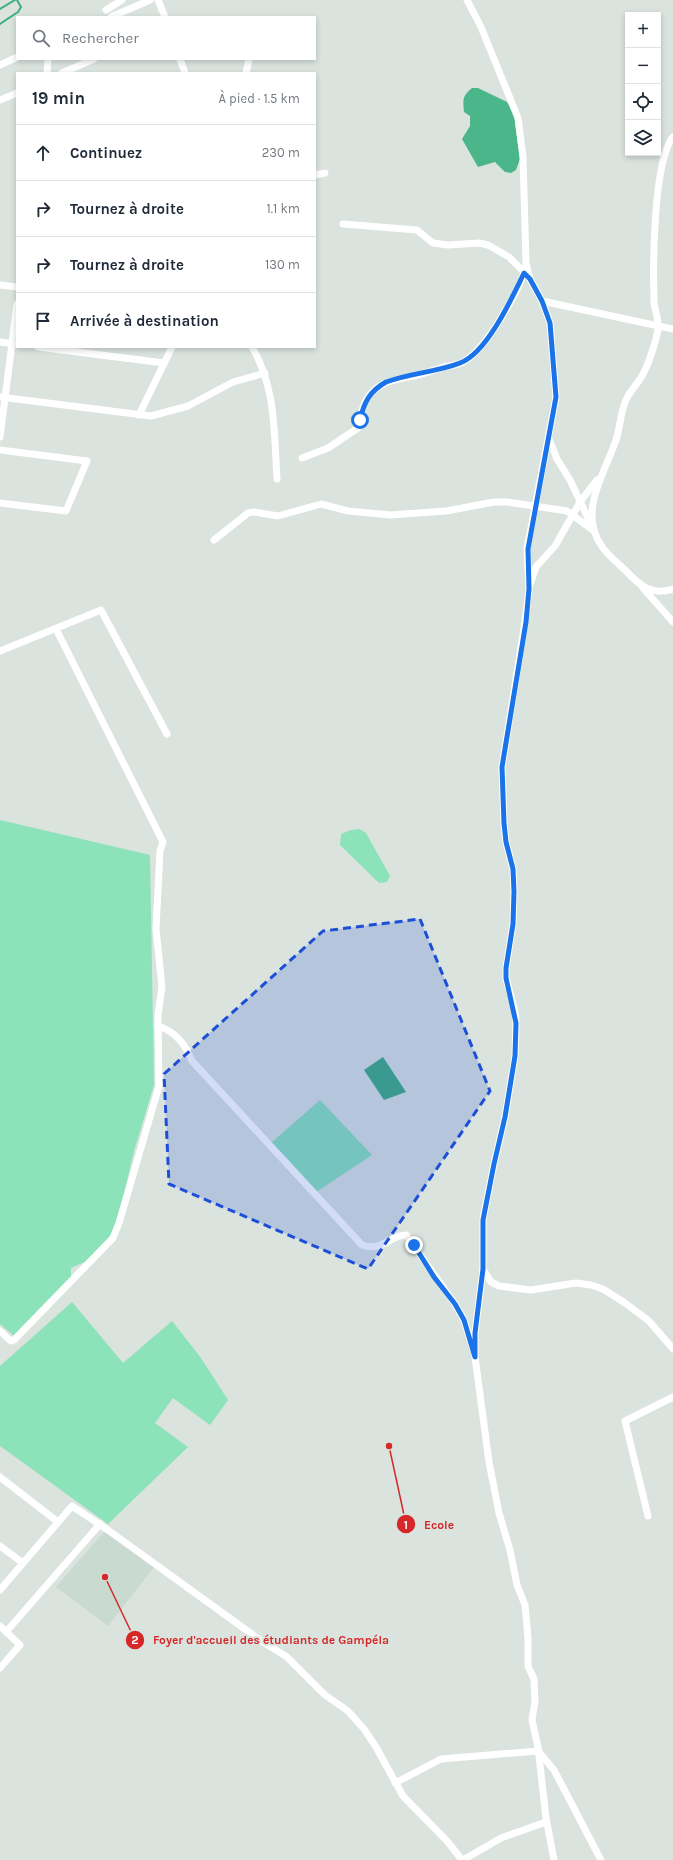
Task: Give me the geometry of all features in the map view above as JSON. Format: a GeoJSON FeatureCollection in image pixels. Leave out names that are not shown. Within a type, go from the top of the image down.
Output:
{"type":"FeatureCollection","features":[{"type":"Feature","properties":{"kind":"street"},"geometry":{"type":"LineString","coordinates":[[106,10],[122,0]]}},
{"type":"Feature","properties":{"kind":"street"},"geometry":{"type":"LineString","coordinates":[[113,16],[150,0]]}},
{"type":"Feature","properties":{"kind":"street"},"geometry":{"type":"LineString","coordinates":[[158,0],[165,16]]}},
{"type":"Feature","properties":{"kind":"street"},"geometry":{"type":"LineString","coordinates":[[467,0],[481,27],[518,118],[523,157],[526,263],[530,279],[542,301],[550,323],[556,385],[554,412],[528,549],[529,589],[526,622],[502,767],[506,842],[513,869],[513,924],[506,968],[506,978],[516,1017],[515,1056],[505,1117],[483,1220],[483,1269],[475,1333],[475,1357],[489,1462],[518,1585],[525,1605],[528,1638],[528,1666],[534,1679],[535,1701],[532,1720],[538,1751],[546,1822],[554,1860]]}},
{"type":"Feature","properties":{"kind":"street"},"geometry":{"type":"LineString","coordinates":[[0,65],[16,58]]}},
{"type":"Feature","properties":{"kind":"street"},"geometry":{"type":"LineString","coordinates":[[46,72],[48,60]]}},
{"type":"Feature","properties":{"kind":"street"},"geometry":{"type":"LineString","coordinates":[[64,72],[92,60]]}},
{"type":"Feature","properties":{"kind":"street"},"geometry":{"type":"LineString","coordinates":[[180,60],[186,72]]}},
{"type":"Feature","properties":{"kind":"street"},"geometry":{"type":"LineString","coordinates":[[246,72],[249,60]]}},
{"type":"Feature","properties":{"kind":"street"},"geometry":{"type":"LineString","coordinates":[[0,100],[16,93]]}},
{"type":"Feature","properties":{"kind":"street"},"geometry":{"type":"LineString","coordinates":[[594,531],[591,511],[597,485],[616,439],[624,403],[642,376],[658,327],[654,310],[655,225],[664,159],[673,137]]}},
{"type":"Feature","properties":{"kind":"street"},"geometry":{"type":"LineString","coordinates":[[316,175],[325,174]]}},
{"type":"Feature","properties":{"kind":"street"},"geometry":{"type":"LineString","coordinates":[[343,224],[417,230],[433,243],[448,245],[479,243],[488,245],[509,257],[530,279]]}},
{"type":"Feature","properties":{"kind":"street"},"geometry":{"type":"LineString","coordinates":[[302,458],[328,448],[358,428],[367,398],[378,387],[398,378],[459,364],[474,355],[484,343],[509,304],[524,273],[526,263]]}},
{"type":"Feature","properties":{"kind":"street"},"geometry":{"type":"LineString","coordinates":[[0,285],[16,287]]}},
{"type":"Feature","properties":{"kind":"street"},"geometry":{"type":"LineString","coordinates":[[542,301],[673,329]]}},
{"type":"Feature","properties":{"kind":"street"},"geometry":{"type":"LineString","coordinates":[[0,437],[3,397],[14,344],[16,317]]}},
{"type":"Feature","properties":{"kind":"street"},"geometry":{"type":"LineString","coordinates":[[0,342],[14,344]]}},
{"type":"Feature","properties":{"kind":"street"},"geometry":{"type":"LineString","coordinates":[[52,348],[164,363]]}},
{"type":"Feature","properties":{"kind":"street"},"geometry":{"type":"LineString","coordinates":[[139,415],[172,348]]}},
{"type":"Feature","properties":{"kind":"street"},"geometry":{"type":"LineString","coordinates":[[253,348],[262,363],[272,398],[277,479]]}},
{"type":"Feature","properties":{"kind":"street"},"geometry":{"type":"LineString","coordinates":[[3,397],[151,416],[188,406],[233,382],[265,373]]}},
{"type":"Feature","properties":{"kind":"street"},"geometry":{"type":"LineString","coordinates":[[549,438],[557,459],[570,480],[601,546],[641,586],[673,622]]}},
{"type":"Feature","properties":{"kind":"street"},"geometry":{"type":"LineString","coordinates":[[0,450],[87,461],[66,511],[0,503]]}},
{"type":"Feature","properties":{"kind":"street"},"geometry":{"type":"LineString","coordinates":[[529,589],[536,567],[555,546],[572,514],[602,473]]}},
{"type":"Feature","properties":{"kind":"street"},"geometry":{"type":"LineString","coordinates":[[214,540],[248,513],[254,512],[278,516],[320,504],[348,511],[390,515],[446,511],[494,502],[507,502],[567,511],[594,531]]}},
{"type":"Feature","properties":{"kind":"street"},"geometry":{"type":"LineString","coordinates":[[641,586],[651,591],[664,592],[673,589]]}},
{"type":"Feature","properties":{"kind":"street"},"geometry":{"type":"LineString","coordinates":[[0,651],[101,610],[167,734]]}},
{"type":"Feature","properties":{"kind":"street"},"geometry":{"type":"LineString","coordinates":[[0,1331],[11,1341],[14,1340],[113,1238],[119,1223],[159,1086],[158,1026],[162,987],[156,929],[160,851],[163,842],[56,629]]}},
{"type":"Feature","properties":{"kind":"street"},"geometry":{"type":"LineString","coordinates":[[158,1026],[168,1030],[181,1041],[192,1061],[362,1244],[372,1247],[380,1246],[406,1235],[455,1304],[464,1320],[475,1357]]}},
{"type":"Feature","properties":{"kind":"street"},"geometry":{"type":"LineString","coordinates":[[483,1269],[491,1282],[499,1286],[531,1290],[576,1283],[591,1285],[603,1289],[626,1303],[649,1321],[673,1349]]}},
{"type":"Feature","properties":{"kind":"street"},"geometry":{"type":"LineString","coordinates":[[648,1516],[625,1421],[673,1397]]}},
{"type":"Feature","properties":{"kind":"street"},"geometry":{"type":"LineString","coordinates":[[0,1477],[58,1522]]}},
{"type":"Feature","properties":{"kind":"street"},"geometry":{"type":"LineString","coordinates":[[0,1590],[72,1506],[100,1524],[287,1657],[325,1695],[348,1711],[364,1729],[403,1796],[463,1860],[501,1838],[546,1822]]}},
{"type":"Feature","properties":{"kind":"street"},"geometry":{"type":"LineString","coordinates":[[6,1632],[100,1524]]}},
{"type":"Feature","properties":{"kind":"street"},"geometry":{"type":"LineString","coordinates":[[0,1546],[23,1563]]}},
{"type":"Feature","properties":{"kind":"street"},"geometry":{"type":"LineString","coordinates":[[0,1626],[20,1645],[0,1668]]}},
{"type":"Feature","properties":{"kind":"street"},"geometry":{"type":"LineString","coordinates":[[395,1783],[441,1759],[538,1751]]}},
{"type":"Feature","properties":{"kind":"street"},"geometry":{"type":"LineString","coordinates":[[538,1751],[554,1770],[601,1860]]}},
{"type":"Feature","properties":{"kind":"highlighted area"},"geometry":{"type":"Polygon","coordinates":[[[420,919],[490,1091],[368,1269],[169,1184],[164,1074],[323,931],[420,919]]]}},
{"type":"Feature","properties":{"kind":"shaded area"},"geometry":{"type":"Polygon","coordinates":[[[472,88],[478,88],[507,102],[514,115],[520,159],[516,170],[511,173],[505,172],[495,162],[478,167],[462,139],[470,126],[470,116],[464,112],[464,98],[466,93],[472,88]]]}},
{"type":"Feature","properties":{"kind":"shaded area"},"geometry":{"type":"Polygon","coordinates":[[[0,820],[150,855],[154,1085],[134,1151],[118,1219],[109,1239],[89,1260],[71,1268],[71,1277],[14,1336],[0,1324],[0,820]]]}},
{"type":"Feature","properties":{"kind":"shaded area"},"geometry":{"type":"Polygon","coordinates":[[[359,829],[366,833],[390,876],[387,882],[379,883],[340,845],[341,834],[359,829]]]}},
{"type":"Feature","properties":{"kind":"shaded area"},"geometry":{"type":"Polygon","coordinates":[[[383,1057],[406,1092],[384,1100],[364,1070],[383,1057]]]}},
{"type":"Feature","properties":{"kind":"shaded area"},"geometry":{"type":"Polygon","coordinates":[[[320,1100],[372,1155],[316,1192],[271,1143],[320,1100]]]}},
{"type":"Feature","properties":{"kind":"shaded area"},"geometry":{"type":"Polygon","coordinates":[[[72,1302],[123,1363],[172,1321],[201,1358],[228,1400],[210,1425],[173,1398],[155,1423],[188,1447],[108,1524],[0,1446],[0,1366],[72,1302]]]}},
{"type":"Feature","properties":{"kind":"shaded area"},"geometry":{"type":"Polygon","coordinates":[[[104,1532],[154,1567],[108,1626],[56,1587],[104,1532]]]}},
{"type":"Feature","properties":{"kind":"waterway"},"geometry":{"type":"LineString","coordinates":[[0,9],[15,0]]}},
{"type":"Feature","properties":{"kind":"waterway"},"geometry":{"type":"LineString","coordinates":[[0,24],[18,12],[21,7],[17,0]]}},
{"type":"Feature","properties":{"kind":"place","name":"Ecole"},"geometry":{"type":"Point","coordinates":[389,1446]}},
{"type":"Feature","properties":{"kind":"place","name":"Foyer d'accueil des étudiants de Gampéla"},"geometry":{"type":"Point","coordinates":[105,1577]}},
{"type":"Feature","properties":{"kind":"route"},"geometry":{"type":"LineString","coordinates":[[360,420],[367,398],[378,387],[386,382],[459,364],[474,355],[484,343],[509,304],[524,273],[530,279],[542,301],[550,323],[555,369],[556,397],[551,429],[541,470],[528,549],[529,589],[526,622],[502,767],[506,842],[513,869],[513,924],[506,968],[506,978],[515,1012],[515,1056],[505,1117],[483,1220],[484,1254],[475,1333],[475,1357],[464,1320],[455,1304],[434,1277],[414,1245]]}}]}
